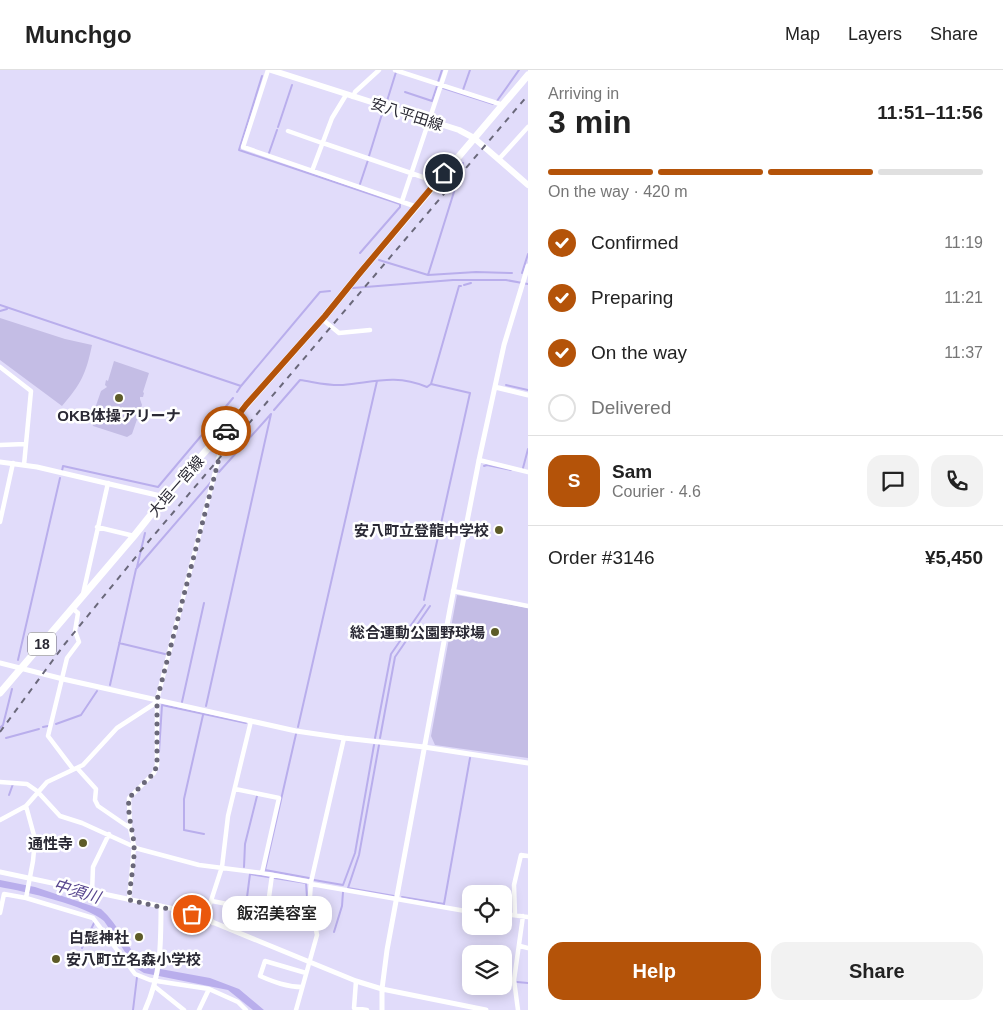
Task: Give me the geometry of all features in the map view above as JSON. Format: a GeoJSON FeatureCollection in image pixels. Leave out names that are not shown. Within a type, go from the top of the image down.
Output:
{"type":"FeatureCollection","features":[{"type":"Feature","properties":{"kind":"main road","name":"安八平田線"},"geometry":{"type":"LineString","coordinates":[[270,70],[459,130],[474,138],[528,185]]}},
{"type":"Feature","properties":{"kind":"main road","name":"大垣一宮線"},"geometry":{"type":"LineString","coordinates":[[0,693],[134,536],[164,497],[322,320],[528,75]]}},
{"type":"Feature","properties":{"kind":"street"},"geometry":{"type":"LineString","coordinates":[[270,70],[243,147],[417,206]]}},
{"type":"Feature","properties":{"kind":"street"},"geometry":{"type":"LineString","coordinates":[[353,97],[354,92],[379,70]]}},
{"type":"Feature","properties":{"kind":"street"},"geometry":{"type":"LineString","coordinates":[[395,70],[503,105]]}},
{"type":"Feature","properties":{"kind":"street"},"geometry":{"type":"LineString","coordinates":[[402,201],[446,70]]}},
{"type":"Feature","properties":{"kind":"street"},"geometry":{"type":"LineString","coordinates":[[312,171],[332,118],[346,95]]}},
{"type":"Feature","properties":{"kind":"street"},"geometry":{"type":"LineString","coordinates":[[499,159],[528,127]]}},
{"type":"Feature","properties":{"kind":"street"},"geometry":{"type":"LineString","coordinates":[[288,132],[437,182]]}},
{"type":"Feature","properties":{"kind":"street"},"geometry":{"type":"LineString","coordinates":[[382,1010],[382,989],[397,899],[453,591],[504,346],[528,266]]}},
{"type":"Feature","properties":{"kind":"street"},"geometry":{"type":"LineString","coordinates":[[322,320],[339,333],[370,330]]}},
{"type":"Feature","properties":{"kind":"street"},"geometry":{"type":"LineString","coordinates":[[0,367],[31,391],[24,465]]}},
{"type":"Feature","properties":{"kind":"street"},"geometry":{"type":"LineString","coordinates":[[495,387],[528,395]]}},
{"type":"Feature","properties":{"kind":"street"},"geometry":{"type":"LineString","coordinates":[[129,900],[134,846],[130,828],[129,798],[154,773],[157,765],[157,700],[226,429]]}},
{"type":"Feature","properties":{"kind":"street"},"geometry":{"type":"LineString","coordinates":[[0,445],[25,444]]}},
{"type":"Feature","properties":{"kind":"street"},"geometry":{"type":"LineString","coordinates":[[479,460],[528,472]]}},
{"type":"Feature","properties":{"kind":"street"},"geometry":{"type":"LineString","coordinates":[[0,462],[24,465],[164,497]]}},
{"type":"Feature","properties":{"kind":"street"},"geometry":{"type":"LineString","coordinates":[[0,522],[13,463]]}},
{"type":"Feature","properties":{"kind":"street"},"geometry":{"type":"LineString","coordinates":[[83,594],[108,484]]}},
{"type":"Feature","properties":{"kind":"street"},"geometry":{"type":"LineString","coordinates":[[97,527],[134,536]]}},
{"type":"Feature","properties":{"kind":"street"},"geometry":{"type":"LineString","coordinates":[[453,591],[528,606]]}},
{"type":"Feature","properties":{"kind":"street"},"geometry":{"type":"LineString","coordinates":[[72,608],[78,613],[75,631],[79,642],[67,658],[48,736],[75,769],[96,789],[95,800],[98,806],[130,828]]}},
{"type":"Feature","properties":{"kind":"street"},"geometry":{"type":"LineString","coordinates":[[0,663],[296,731],[424,747],[528,763]]}},
{"type":"Feature","properties":{"kind":"street"},"geometry":{"type":"LineString","coordinates":[[0,820],[26,806],[37,791],[47,782],[83,765],[117,728],[154,704],[157,700]]}},
{"type":"Feature","properties":{"kind":"street"},"geometry":{"type":"LineString","coordinates":[[207,913],[222,868],[228,816],[251,721]]}},
{"type":"Feature","properties":{"kind":"street"},"geometry":{"type":"LineString","coordinates":[[296,1010],[308,962],[316,942],[317,935],[310,896],[311,883],[344,738]]}},
{"type":"Feature","properties":{"kind":"street"},"geometry":{"type":"LineString","coordinates":[[0,782],[28,784],[60,816],[82,822],[134,846],[178,860],[262,873],[462,910]]}},
{"type":"Feature","properties":{"kind":"street"},"geometry":{"type":"LineString","coordinates":[[235,788],[279,798],[262,873]]}},
{"type":"Feature","properties":{"kind":"street"},"geometry":{"type":"LineString","coordinates":[[26,806],[35,839],[26,897]]}},
{"type":"Feature","properties":{"kind":"street"},"geometry":{"type":"LineString","coordinates":[[92,892],[91,872],[109,834]]}},
{"type":"Feature","properties":{"kind":"street"},"geometry":{"type":"LineString","coordinates":[[515,915],[514,886],[521,855],[528,856]]}},
{"type":"Feature","properties":{"kind":"street"},"geometry":{"type":"LineString","coordinates":[[0,872],[30,881],[161,906],[192,914],[356,981],[382,989],[486,1010]]}},
{"type":"Feature","properties":{"kind":"street"},"geometry":{"type":"LineString","coordinates":[[267,912],[272,875]]}},
{"type":"Feature","properties":{"kind":"street"},"geometry":{"type":"LineString","coordinates":[[0,913],[4,894],[26,897],[93,918],[136,974],[155,981],[209,989],[238,1002],[246,1010]]}},
{"type":"Feature","properties":{"kind":"street"},"geometry":{"type":"LineString","coordinates":[[212,901],[267,912],[315,925]]}},
{"type":"Feature","properties":{"kind":"street"},"geometry":{"type":"LineString","coordinates":[[145,1010],[159,968],[161,906]]}},
{"type":"Feature","properties":{"kind":"street"},"geometry":{"type":"LineString","coordinates":[[192,914],[207,913]]}},
{"type":"Feature","properties":{"kind":"street"},"geometry":{"type":"LineString","coordinates":[[207,913],[213,923]]}},
{"type":"Feature","properties":{"kind":"street"},"geometry":{"type":"LineString","coordinates":[[512,915],[525,916],[514,980],[518,1010]]}},
{"type":"Feature","properties":{"kind":"street"},"geometry":{"type":"LineString","coordinates":[[520,946],[528,948]]}},
{"type":"Feature","properties":{"kind":"street"},"geometry":{"type":"LineString","coordinates":[[302,987],[291,987],[260,976],[265,961],[306,973]]}},
{"type":"Feature","properties":{"kind":"street"},"geometry":{"type":"LineString","coordinates":[[155,981],[184,1010]]}},
{"type":"Feature","properties":{"kind":"street"},"geometry":{"type":"LineString","coordinates":[[356,981],[354,1008],[367,1010]]}},
{"type":"Feature","properties":{"kind":"street"},"geometry":{"type":"LineString","coordinates":[[199,1010],[209,989]]}},
{"type":"Feature","properties":{"kind":"shaded area"},"geometry":{"type":"Polygon","coordinates":[[[0,318],[65,339],[92,345],[82,378],[62,406],[0,360],[0,318]]]}},
{"type":"Feature","properties":{"kind":"shaded area","name":"OKB体操アリーナ"},"geometry":{"type":"Polygon","coordinates":[[[114,361],[149,373],[143,397],[140,397],[142,405],[132,434],[127,437],[93,426],[91,420],[101,391],[107,387],[105,385],[106,380],[108,381],[114,361]]]}},
{"type":"Feature","properties":{"kind":"shaded area"},"geometry":{"type":"Polygon","coordinates":[[[457,595],[528,608],[528,758],[435,745],[431,736],[457,595]]]}},
{"type":"Feature","properties":{"kind":"shaded area"},"geometry":{"type":"Polygon","coordinates":[[[0,880],[35,887],[101,909],[113,922],[144,966],[210,978],[239,989],[264,1010],[253,1010],[228,990],[144,973],[136,968],[104,921],[96,915],[55,900],[0,887],[0,880]]]}},
{"type":"Feature","properties":{"kind":"waterway"},"geometry":{"type":"LineString","coordinates":[[438,82],[442,70]]}},
{"type":"Feature","properties":{"kind":"waterway"},"geometry":{"type":"LineString","coordinates":[[463,90],[470,70]]}},
{"type":"Feature","properties":{"kind":"waterway"},"geometry":{"type":"LineString","coordinates":[[497,101],[519,70]]}},
{"type":"Feature","properties":{"kind":"waterway"},"geometry":{"type":"LineString","coordinates":[[387,101],[396,72]]}},
{"type":"Feature","properties":{"kind":"waterway"},"geometry":{"type":"LineString","coordinates":[[262,76],[239,150],[400,204],[400,207],[360,253]]}},
{"type":"Feature","properties":{"kind":"waterway"},"geometry":{"type":"LineString","coordinates":[[278,127],[292,85]]}},
{"type":"Feature","properties":{"kind":"waterway"},"geometry":{"type":"LineString","coordinates":[[405,92],[432,101],[437,86]]}},
{"type":"Feature","properties":{"kind":"waterway"},"geometry":{"type":"LineString","coordinates":[[443,88],[493,104]]}},
{"type":"Feature","properties":{"kind":"waterway"},"geometry":{"type":"LineString","coordinates":[[369,156],[382,114]]}},
{"type":"Feature","properties":{"kind":"waterway"},"geometry":{"type":"LineString","coordinates":[[269,153],[277,130]]}},
{"type":"Feature","properties":{"kind":"waterway"},"geometry":{"type":"LineString","coordinates":[[360,184],[368,160]]}},
{"type":"Feature","properties":{"kind":"waterway"},"geometry":{"type":"LineString","coordinates":[[428,275],[463,163]]}},
{"type":"Feature","properties":{"kind":"waterway"},"geometry":{"type":"LineString","coordinates":[[522,273],[528,254]]}},
{"type":"Feature","properties":{"kind":"waterway"},"geometry":{"type":"LineString","coordinates":[[379,260],[428,275],[476,272],[512,273]]}},
{"type":"Feature","properties":{"kind":"waterway"},"geometry":{"type":"LineString","coordinates":[[353,288],[453,280],[506,280],[528,284]]}},
{"type":"Feature","properties":{"kind":"waterway"},"geometry":{"type":"LineString","coordinates":[[464,285],[471,283]]}},
{"type":"Feature","properties":{"kind":"waterway"},"geometry":{"type":"LineString","coordinates":[[274,410],[300,380],[338,385],[395,380],[416,383],[427,387],[431,384],[459,286],[461,286]]}},
{"type":"Feature","properties":{"kind":"waterway"},"geometry":{"type":"LineString","coordinates":[[0,305],[241,386],[320,292],[330,291]]}},
{"type":"Feature","properties":{"kind":"waterway"},"geometry":{"type":"LineString","coordinates":[[0,311],[7,309]]}},
{"type":"Feature","properties":{"kind":"waterway"},"geometry":{"type":"LineString","coordinates":[[298,727],[377,381]]}},
{"type":"Feature","properties":{"kind":"waterway"},"geometry":{"type":"LineString","coordinates":[[424,600],[470,393],[431,384]]}},
{"type":"Feature","properties":{"kind":"waterway"},"geometry":{"type":"LineString","coordinates":[[506,385],[528,390]]}},
{"type":"Feature","properties":{"kind":"waterway"},"geometry":{"type":"LineString","coordinates":[[237,392],[241,386]]}},
{"type":"Feature","properties":{"kind":"waterway"},"geometry":{"type":"LineString","coordinates":[[62,471],[63,466],[158,487],[233,398]]}},
{"type":"Feature","properties":{"kind":"waterway"},"geometry":{"type":"LineString","coordinates":[[219,472],[271,414]]}},
{"type":"Feature","properties":{"kind":"waterway"},"geometry":{"type":"LineString","coordinates":[[206,706],[271,414]]}},
{"type":"Feature","properties":{"kind":"waterway"},"geometry":{"type":"LineString","coordinates":[[523,468],[528,449]]}},
{"type":"Feature","properties":{"kind":"waterway"},"geometry":{"type":"LineString","coordinates":[[484,466],[511,470]]}},
{"type":"Feature","properties":{"kind":"waterway"},"geometry":{"type":"LineString","coordinates":[[18,660],[60,478]]}},
{"type":"Feature","properties":{"kind":"waterway"},"geometry":{"type":"LineString","coordinates":[[110,685],[136,569],[212,481]]}},
{"type":"Feature","properties":{"kind":"waterway"},"geometry":{"type":"LineString","coordinates":[[137,567],[145,533]]}},
{"type":"Feature","properties":{"kind":"waterway"},"geometry":{"type":"LineString","coordinates":[[182,702],[204,603]]}},
{"type":"Feature","properties":{"kind":"waterway"},"geometry":{"type":"LineString","coordinates":[[375,738],[391,654],[425,605]]}},
{"type":"Feature","properties":{"kind":"waterway"},"geometry":{"type":"LineString","coordinates":[[380,738],[395,657],[430,606]]}},
{"type":"Feature","properties":{"kind":"waterway"},"geometry":{"type":"LineString","coordinates":[[119,643],[165,654]]}},
{"type":"Feature","properties":{"kind":"waterway"},"geometry":{"type":"LineString","coordinates":[[0,728],[3,725],[12,689]]}},
{"type":"Feature","properties":{"kind":"waterway"},"geometry":{"type":"LineString","coordinates":[[56,724],[81,715],[97,691]]}},
{"type":"Feature","properties":{"kind":"waterway"},"geometry":{"type":"LineString","coordinates":[[159,752],[162,705],[246,723]]}},
{"type":"Feature","properties":{"kind":"waterway"},"geometry":{"type":"LineString","coordinates":[[203,715],[184,799],[184,830],[204,834]]}},
{"type":"Feature","properties":{"kind":"waterway"},"geometry":{"type":"LineString","coordinates":[[43,727],[48,726]]}},
{"type":"Feature","properties":{"kind":"waterway"},"geometry":{"type":"LineString","coordinates":[[6,738],[39,729]]}},
{"type":"Feature","properties":{"kind":"waterway"},"geometry":{"type":"LineString","coordinates":[[296,734],[265,870],[309,878]]}},
{"type":"Feature","properties":{"kind":"waterway"},"geometry":{"type":"LineString","coordinates":[[314,880],[343,885],[355,853],[374,745]]}},
{"type":"Feature","properties":{"kind":"waterway"},"geometry":{"type":"LineString","coordinates":[[379,745],[359,855],[348,888],[394,896]]}},
{"type":"Feature","properties":{"kind":"waterway"},"geometry":{"type":"LineString","coordinates":[[402,897],[444,904],[470,758]]}},
{"type":"Feature","properties":{"kind":"waterway"},"geometry":{"type":"LineString","coordinates":[[9,795],[13,784]]}},
{"type":"Feature","properties":{"kind":"waterway"},"geometry":{"type":"LineString","coordinates":[[244,867],[245,844],[257,796]]}},
{"type":"Feature","properties":{"kind":"waterway"},"geometry":{"type":"LineString","coordinates":[[246,905],[250,874],[306,883],[311,920]]}},
{"type":"Feature","properties":{"kind":"waterway"},"geometry":{"type":"LineString","coordinates":[[334,932],[342,906],[343,892]]}},
{"type":"Feature","properties":{"kind":"waterway"},"geometry":{"type":"LineString","coordinates":[[82,948],[95,921]]}},
{"type":"Feature","properties":{"kind":"waterway"},"geometry":{"type":"LineString","coordinates":[[133,1010],[137,977]]}},
{"type":"Feature","properties":{"kind":"waterway"},"geometry":{"type":"LineString","coordinates":[[517,982],[528,983]]}},
{"type":"Feature","properties":{"kind":"railway"},"geometry":{"type":"LineString","coordinates":[[0,732],[64,645],[143,548],[528,95]]}},
{"type":"Feature","properties":{"kind":"way so far"},"geometry":{"type":"LineString","coordinates":[[192,914],[129,900],[134,846],[128,804],[129,798],[154,773],[157,765],[157,700],[226,431]]}},
{"type":"Feature","properties":{"kind":"place","name":"OKB体操アリーナ"},"geometry":{"type":"Point","coordinates":[119,398]}},
{"type":"Feature","properties":{"kind":"place","name":"安八町立登龍中学校"},"geometry":{"type":"Point","coordinates":[499,530]}},
{"type":"Feature","properties":{"kind":"place","name":"総合運動公園野球場"},"geometry":{"type":"Point","coordinates":[495,632]}},
{"type":"Feature","properties":{"kind":"place","name":"通性寺"},"geometry":{"type":"Point","coordinates":[83,843]}},
{"type":"Feature","properties":{"kind":"place","name":"飯沼美容室"},"geometry":{"type":"Point","coordinates":[192,914]}},
{"type":"Feature","properties":{"kind":"place","name":"白髭神社"},"geometry":{"type":"Point","coordinates":[139,937]}},
{"type":"Feature","properties":{"kind":"place","name":"安八町立名森小学校"},"geometry":{"type":"Point","coordinates":[56,959]}},
{"type":"Feature","properties":{"kind":"route"},"geometry":{"type":"LineString","coordinates":[[226,431],[246,405],[325,316],[444,173]]}},
{"type":"Feature","properties":{"kind":"water label","name":"中須川"},"geometry":{"type":"Point","coordinates":[77,891]}}]}
